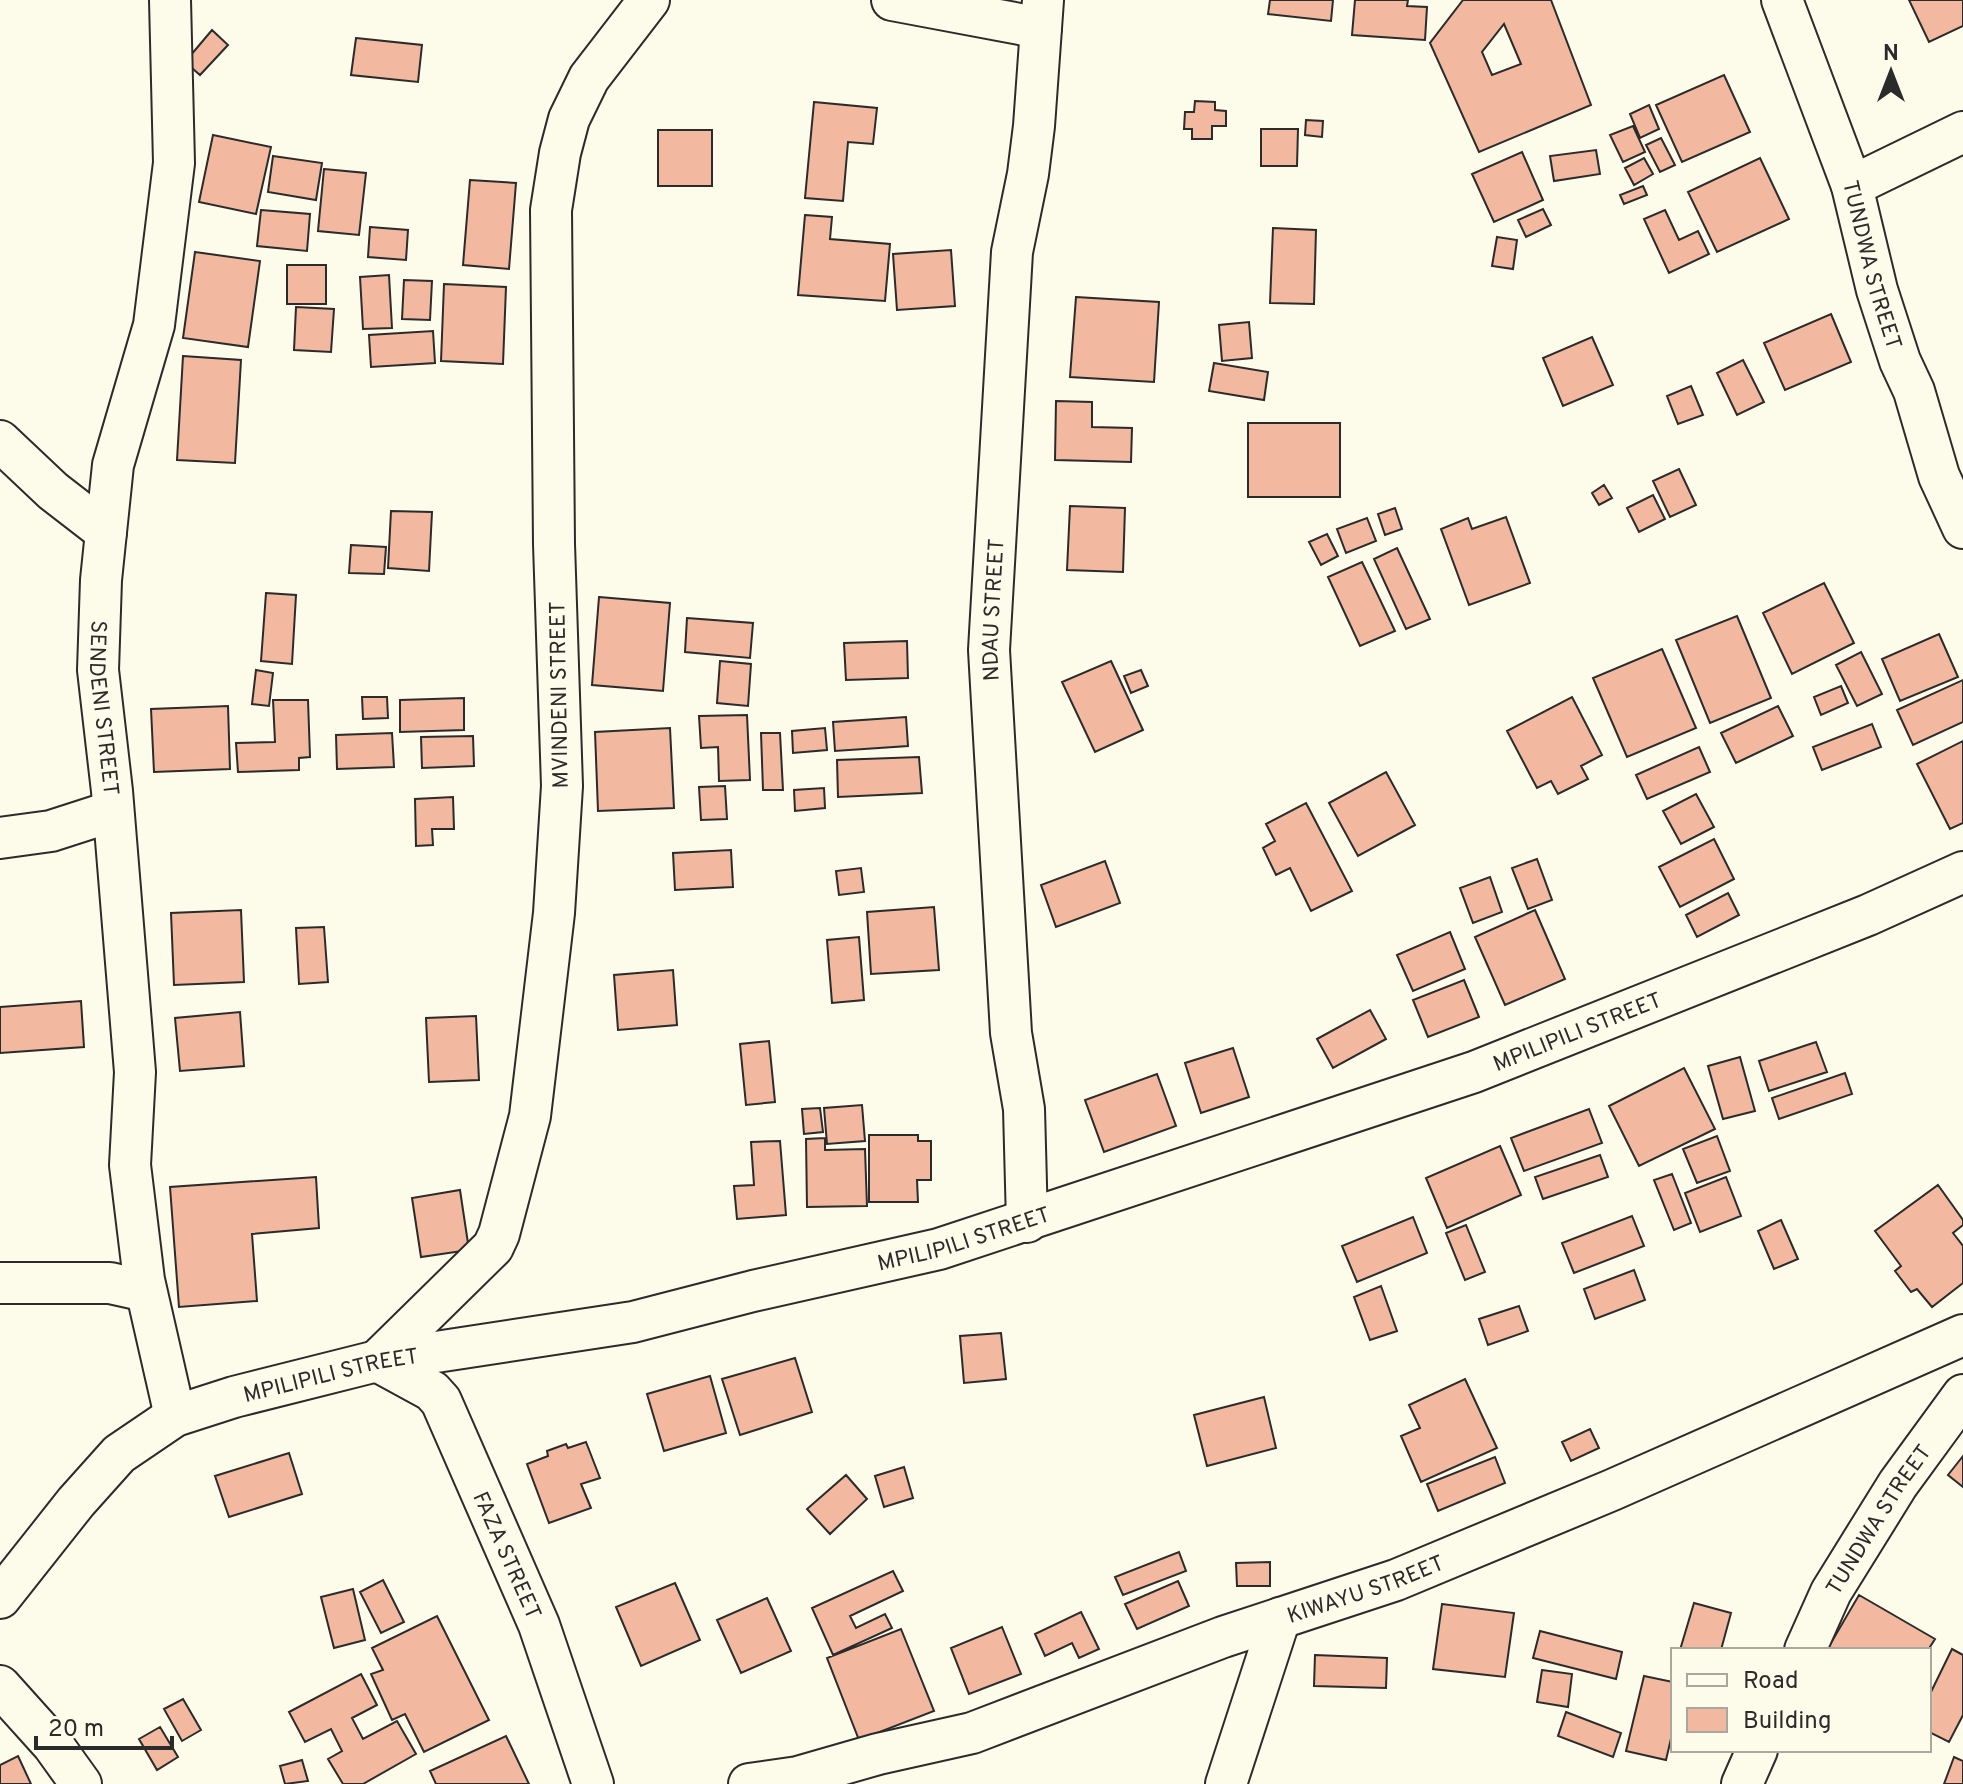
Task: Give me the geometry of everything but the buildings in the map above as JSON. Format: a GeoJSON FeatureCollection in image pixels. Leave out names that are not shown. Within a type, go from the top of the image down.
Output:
{"type":"FeatureCollection","features":[{"type":"Feature","properties":{"kind":"street","name":"SENDENI STREET"},"geometry":{"type":"LineString","coordinates":[[170,0],[174,163],[154,325],[113,465],[101,580],[98,670],[135,1072],[130,1165],[146,1291],[175,1416]]}},
{"type":"Feature","properties":{"kind":"street","name":"MVINDENI STREET"},"geometry":{"type":"LineString","coordinates":[[377,1361],[493,1247],[530,1116],[554,913],[562,786],[554,544],[551,210],[560,153],[576,105],[589,78],[649,0]]}},
{"type":"Feature","properties":{"kind":"street"},"geometry":{"type":"LineString","coordinates":[[892,0],[1042,14]]}},
{"type":"Feature","properties":{"kind":"street","name":"TUNDWA STREET"},"geometry":{"type":"LineString","coordinates":[[1782,0],[1852,186],[1900,361],[1914,391],[1939,476],[1963,528]]}},
{"type":"Feature","properties":{"kind":"street","name":"NDAU STREET"},"geometry":{"type":"LineString","coordinates":[[1027,1222],[1024,1109],[1011,1033],[989,650],[1012,252],[1030,162],[1042,14]]}},
{"type":"Feature","properties":{"kind":"street"},"geometry":{"type":"LineString","coordinates":[[1852,186],[1963,132]]}},
{"type":"Feature","properties":{"kind":"street"},"geometry":{"type":"LineString","coordinates":[[0,441],[53,491],[106,532]]}},
{"type":"Feature","properties":{"kind":"street"},"geometry":{"type":"LineString","coordinates":[[0,838],[51,831],[113,811]]}},
{"type":"Feature","properties":{"kind":"street","name":"MPILIPILI STREET"},"geometry":{"type":"LineString","coordinates":[[0,1598],[76,1502],[119,1454],[175,1416],[234,1397],[377,1361],[633,1322],[939,1249],[1474,1072],[1868,915],[1963,872]]}},
{"type":"Feature","properties":{"kind":"street"},"geometry":{"type":"LineString","coordinates":[[0,1283],[110,1283],[146,1291]]}},
{"type":"Feature","properties":{"kind":"street","name":"KIWAYU STREET"},"geometry":{"type":"LineString","coordinates":[[749,1784],[798,1777],[878,1754],[972,1733],[1223,1637],[1396,1580],[1612,1490],[1963,1335]]}},
{"type":"Feature","properties":{"kind":"street","name":"FAZA STREET"},"geometry":{"type":"LineString","coordinates":[[377,1361],[432,1391],[441,1401],[539,1625],[593,1784]]}},
{"type":"Feature","properties":{"kind":"street","name":"TUNDWA STREET"},"geometry":{"type":"LineString","coordinates":[[1806,1648],[1831,1592],[1898,1484],[1963,1395]]}},
{"type":"Feature","properties":{"kind":"street"},"geometry":{"type":"LineString","coordinates":[[1226,1784],[1280,1618]]}},
{"type":"Feature","properties":{"kind":"street"},"geometry":{"type":"LineString","coordinates":[[0,1686],[53,1745],[81,1784]]}},
{"type":"Feature","properties":{"kind":"street"},"geometry":{"type":"LineString","coordinates":[[1742,1784],[1756,1752]]}},
{"type":"Feature","properties":{"kind":"street"},"geometry":{"type":"LineString","coordinates":[[838,1784],[878,1754]]}}]}
